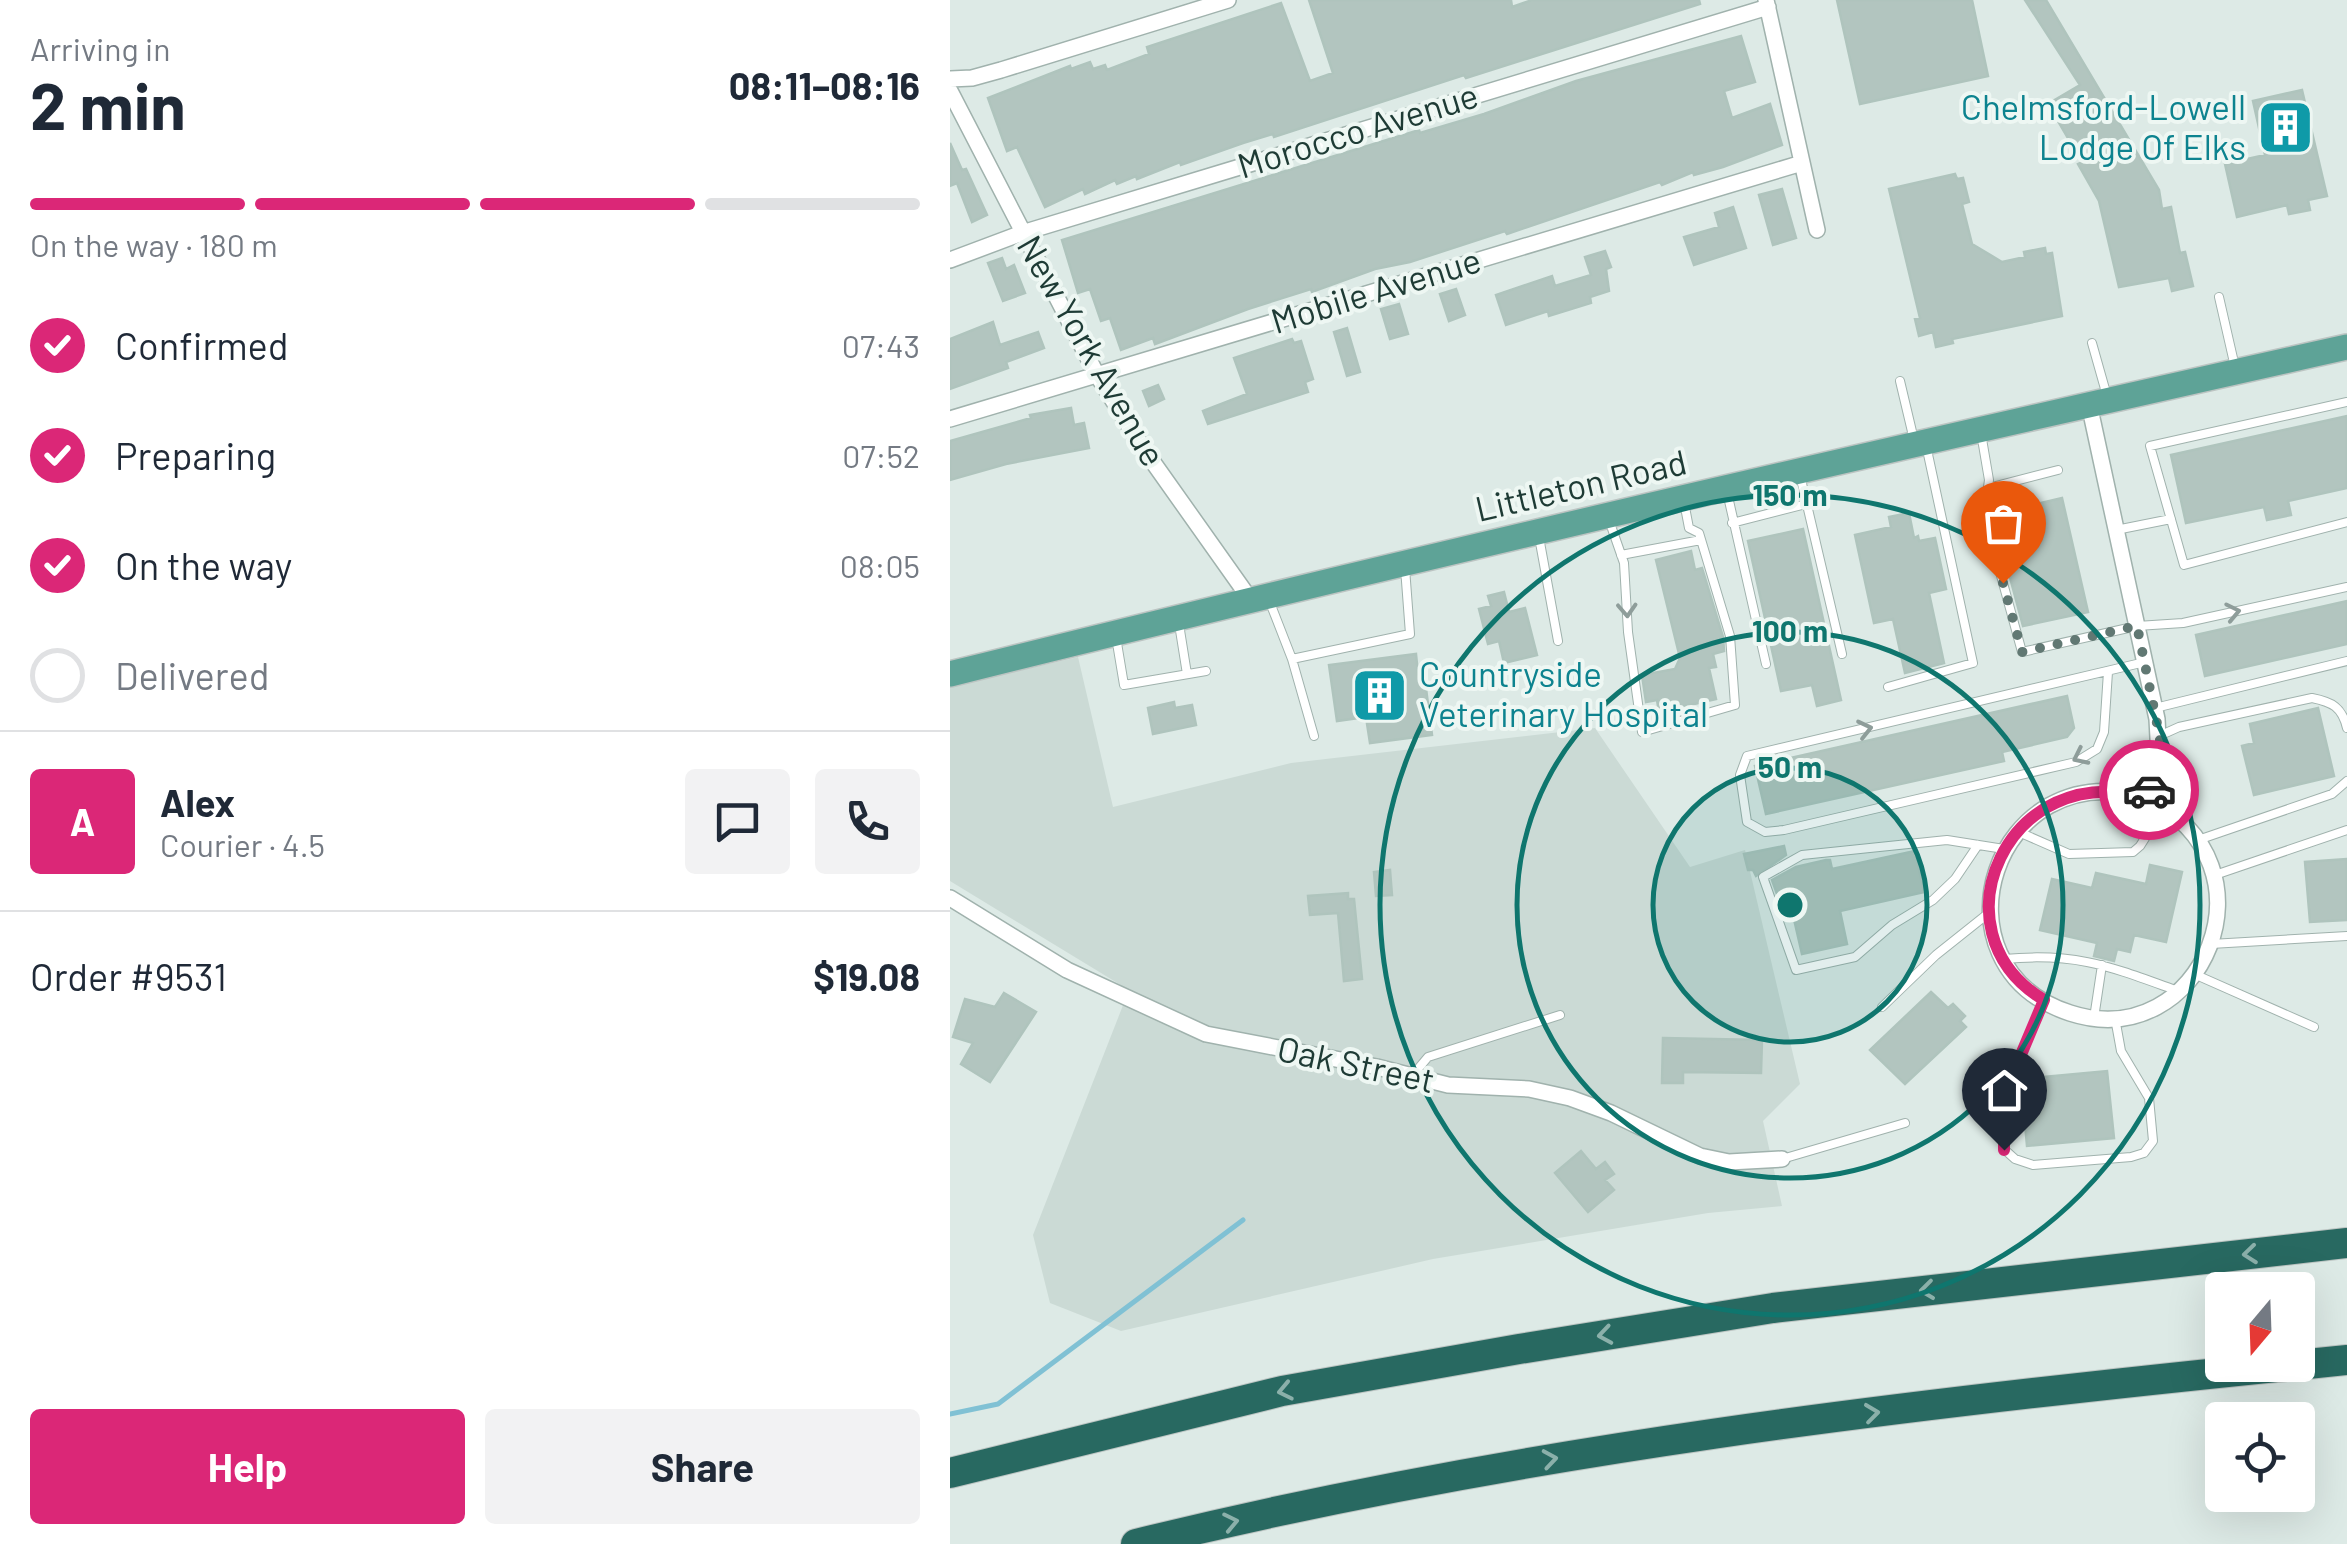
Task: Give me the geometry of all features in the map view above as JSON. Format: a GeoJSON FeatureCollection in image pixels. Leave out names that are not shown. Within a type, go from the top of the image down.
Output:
{"type":"FeatureCollection","features":[{"type":"Feature","properties":{"kind":"highway"},"geometry":{"type":"LineString","coordinates":[[950,1473],[1282,1391],[1519,1348],[1773,1308],[2347,1243]]}},
{"type":"Feature","properties":{"kind":"highway"},"geometry":{"type":"LineString","coordinates":[[2315,1363],[2347,1360]]}},
{"type":"Feature","properties":{"kind":"highway"},"geometry":{"type":"LineString","coordinates":[[1136,1544],[1362,1494],[1692,1436],[2205,1376]]}},
{"type":"Feature","properties":{"kind":"main road","name":"Littleton Road"},"geometry":{"type":"LineString","coordinates":[[950,674],[1799,470],[2347,347]]}},
{"type":"Feature","properties":{"kind":"street"},"geometry":{"type":"LineString","coordinates":[[950,79],[1001,70],[1228,0]]}},
{"type":"Feature","properties":{"kind":"street"},"geometry":{"type":"LineString","coordinates":[[1767,4],[1817,230]]}},
{"type":"Feature","properties":{"kind":"street","name":"Morocco Avenue"},"geometry":{"type":"LineString","coordinates":[[950,260],[1022,233],[1767,4]]}},
{"type":"Feature","properties":{"kind":"street","name":"New York Avenue"},"geometry":{"type":"LineString","coordinates":[[950,91],[1098,375],[1142,448],[1259,597]]}},
{"type":"Feature","properties":{"kind":"street","name":"Mobile Avenue"},"geometry":{"type":"LineString","coordinates":[[950,419],[1802,163]]}},
{"type":"Feature","properties":{"kind":"street"},"geometry":{"type":"LineString","coordinates":[[2098,402],[2116,530],[2159,736],[2159,756],[2146,798]]}},
{"type":"Feature","properties":{"kind":"street"},"geometry":{"type":"LineString","coordinates":[[2114,791],[2146,798],[2164,808],[2198,840],[2215,875],[2218,902],[2211,944],[2194,974],[2156,1006],[2115,1018],[2073,1014],[2044,1000],[2019,980],[1997,944],[1990,912],[1992,880],[2004,849],[2018,831],[2050,804],[2081,793],[2114,791]]}},
{"type":"Feature","properties":{"kind":"street","name":"Oak Street"},"geometry":{"type":"LineString","coordinates":[[950,898],[1067,970],[1206,1034],[1448,1085],[1529,1089],[1611,1113],[1700,1156],[1729,1162],[1782,1159]]}},
{"type":"Feature","properties":{"kind":"lane"},"geometry":{"type":"LineString","coordinates":[[2219,297],[2236,372]]}},
{"type":"Feature","properties":{"kind":"lane"},"geometry":{"type":"LineString","coordinates":[[2092,343],[2098,402]]}},
{"type":"Feature","properties":{"kind":"lane"},"geometry":{"type":"LineString","coordinates":[[1888,686],[1973,664],[1920,442],[1900,381]]}},
{"type":"Feature","properties":{"kind":"lane"},"geometry":{"type":"LineString","coordinates":[[2347,402],[2150,446],[2184,565],[2347,522]]}},
{"type":"Feature","properties":{"kind":"lane"},"geometry":{"type":"LineString","coordinates":[[1980,429],[1988,488],[1984,514],[2022,652],[2347,587]]}},
{"type":"Feature","properties":{"kind":"lane"},"geometry":{"type":"LineString","coordinates":[[1799,470],[1842,654]]}},
{"type":"Feature","properties":{"kind":"lane"},"geometry":{"type":"LineString","coordinates":[[1988,488],[2058,470]]}},
{"type":"Feature","properties":{"kind":"lane"},"geometry":{"type":"LineString","coordinates":[[1726,488],[1766,664]]}},
{"type":"Feature","properties":{"kind":"lane"},"geometry":{"type":"LineString","coordinates":[[1608,516],[1622,555],[1642,732],[1735,705],[1730,636],[1699,533],[1689,528],[1683,498]]}},
{"type":"Feature","properties":{"kind":"lane"},"geometry":{"type":"LineString","coordinates":[[1732,524],[1806,504]]}},
{"type":"Feature","properties":{"kind":"lane"},"geometry":{"type":"LineString","coordinates":[[2116,530],[2170,519]]}},
{"type":"Feature","properties":{"kind":"lane"},"geometry":{"type":"LineString","coordinates":[[1538,532],[1558,641]]}},
{"type":"Feature","properties":{"kind":"lane"},"geometry":{"type":"LineString","coordinates":[[1622,555],[1701,540]]}},
{"type":"Feature","properties":{"kind":"lane"},"geometry":{"type":"LineString","coordinates":[[1292,659],[1410,634],[1404,563]]}},
{"type":"Feature","properties":{"kind":"lane"},"geometry":{"type":"LineString","coordinates":[[1259,597],[1292,659],[1314,736]]}},
{"type":"Feature","properties":{"kind":"lane"},"geometry":{"type":"LineString","coordinates":[[1178,617],[1187,674]]}},
{"type":"Feature","properties":{"kind":"lane"},"geometry":{"type":"LineString","coordinates":[[1115,632],[1124,685],[1206,671]]}},
{"type":"Feature","properties":{"kind":"lane"},"geometry":{"type":"LineString","coordinates":[[2155,708],[2347,661]]}},
{"type":"Feature","properties":{"kind":"lane"},"geometry":{"type":"LineString","coordinates":[[2108,672],[2104,732],[2097,749],[2076,762],[1784,830],[1765,832],[1747,822],[1740,775],[1747,756],[2145,662]]}},
{"type":"Feature","properties":{"kind":"lane"},"geometry":{"type":"LineString","coordinates":[[2159,736],[2180,727],[2312,698],[2338,707],[2347,728]]}},
{"type":"Feature","properties":{"kind":"lane"},"geometry":{"type":"LineString","coordinates":[[2198,840],[2332,794],[2347,781]]}},
{"type":"Feature","properties":{"kind":"lane"},"geometry":{"type":"LineString","coordinates":[[2018,831],[2070,854],[2132,852],[2164,808]]}},
{"type":"Feature","properties":{"kind":"lane"},"geometry":{"type":"LineString","coordinates":[[2215,875],[2347,830]]}},
{"type":"Feature","properties":{"kind":"lane"},"geometry":{"type":"LineString","coordinates":[[1978,845],[1933,900],[1892,925],[1854,957],[1796,970],[1763,877],[1802,855],[1946,840],[2004,849]]}},
{"type":"Feature","properties":{"kind":"lane"},"geometry":{"type":"LineString","coordinates":[[1882,1007],[1936,954],[1990,912]]}},
{"type":"Feature","properties":{"kind":"lane"},"geometry":{"type":"LineString","coordinates":[[2211,944],[2347,936]]}},
{"type":"Feature","properties":{"kind":"lane"},"geometry":{"type":"LineString","coordinates":[[2004,959],[2047,955],[2102,965],[2178,991]]}},
{"type":"Feature","properties":{"kind":"lane"},"geometry":{"type":"LineString","coordinates":[[2094,1018],[2102,965]]}},
{"type":"Feature","properties":{"kind":"lane"},"geometry":{"type":"LineString","coordinates":[[2194,974],[2314,1026]]}},
{"type":"Feature","properties":{"kind":"lane"},"geometry":{"type":"LineString","coordinates":[[2044,1000],[2004,1095],[2004,1150],[2033,1165],[2131,1158],[2144,1153],[2153,1141],[2149,1098],[2121,1052],[2115,1018]]}},
{"type":"Feature","properties":{"kind":"lane"},"geometry":{"type":"LineString","coordinates":[[1412,1076],[1428,1057],[1560,1015]]}},
{"type":"Feature","properties":{"kind":"lane"},"geometry":{"type":"LineString","coordinates":[[1782,1159],[1906,1123]]}},
{"type":"Feature","properties":{"kind":"shaded area"},"geometry":{"type":"Polygon","coordinates":[[[1078,657],[1113,807],[1291,763],[1595,728],[1690,867],[1745,850],[1800,1084],[1763,1121],[1782,1206],[1708,1213],[1433,1259],[1121,1331],[1050,1303],[1033,1235],[1129,990],[950,881],[950,687],[1078,657]]]}},
{"type":"Feature","properties":{"kind":"building"},"geometry":{"type":"Polygon","coordinates":[[[1309,0],[1511,0],[1512,7],[1532,0],[1699,0],[1700,4],[1274,137],[1273,134],[1243,143],[1181,165],[1180,162],[1137,179],[1136,176],[1117,184],[1115,180],[1085,194],[1083,189],[1045,207],[1017,147],[1007,151],[988,98],[1070,66],[1071,69],[1090,62],[1093,69],[1105,65],[1107,70],[1149,54],[1147,47],[1281,3],[1310,81],[1333,73],[1309,0]]]}},
{"type":"Feature","properties":{"kind":"building"},"geometry":{"type":"Polygon","coordinates":[[[1837,0],[1972,0],[1988,76],[1860,104],[1837,0]]]}},
{"type":"Feature","properties":{"kind":"building"},"geometry":{"type":"Polygon","coordinates":[[[2025,0],[2046,0],[2159,190],[2162,209],[2171,207],[2180,253],[2185,252],[2193,286],[2172,291],[2169,278],[2119,287],[2099,201],[2078,164],[2082,162],[2048,104],[2080,85],[2025,0]]]}},
{"type":"Feature","properties":{"kind":"building"},"geometry":{"type":"Polygon","coordinates":[[[1741,36],[1755,82],[1724,91],[1732,118],[1770,104],[1782,145],[1507,234],[1505,231],[1312,292],[1311,289],[1155,344],[1153,338],[1121,350],[1110,318],[1101,321],[1090,289],[1078,293],[1062,240],[1419,130],[1420,133],[1484,114],[1576,81],[1741,36]]]}},
{"type":"Feature","properties":{"kind":"building","name":"Chelmsford-Lowell Lodge Of Elks"},"geometry":{"type":"Polygon","coordinates":[[[2302,90],[2327,196],[2308,200],[2310,210],[2289,214],[2287,205],[2237,217],[2225,164],[2265,155],[2253,101],[2302,90]]]}},
{"type":"Feature","properties":{"kind":"building"},"geometry":{"type":"Polygon","coordinates":[[[950,143],[987,215],[972,222],[957,183],[950,186],[950,143]]]}},
{"type":"Feature","properties":{"kind":"building"},"geometry":{"type":"Polygon","coordinates":[[[1955,174],[1957,179],[1963,178],[1969,202],[1962,204],[1972,244],[2002,262],[2045,248],[2046,254],[2052,253],[2062,316],[1952,339],[1953,343],[1936,347],[1933,332],[1919,336],[1915,319],[1920,318],[1889,189],[1955,174]]]}},
{"type":"Feature","properties":{"kind":"building"},"geometry":{"type":"Polygon","coordinates":[[[1782,189],[1796,238],[1773,245],[1759,195],[1782,189]]]}},
{"type":"Feature","properties":{"kind":"building"},"geometry":{"type":"Polygon","coordinates":[[[1733,207],[1746,248],[1694,265],[1684,237],[1719,227],[1715,213],[1733,207]]]}},
{"type":"Feature","properties":{"kind":"building"},"geometry":{"type":"Polygon","coordinates":[[[1605,251],[1611,267],[1606,269],[1609,291],[1590,297],[1591,303],[1549,316],[1548,311],[1506,325],[1496,295],[1552,276],[1555,286],[1591,275],[1585,257],[1605,251]]]}},
{"type":"Feature","properties":{"kind":"building"},"geometry":{"type":"Polygon","coordinates":[[[1002,258],[1006,269],[1014,265],[1025,293],[1003,301],[988,263],[1002,258]]]}},
{"type":"Feature","properties":{"kind":"building"},"geometry":{"type":"Polygon","coordinates":[[[1456,289],[1465,315],[1449,321],[1440,294],[1456,289]]]}},
{"type":"Feature","properties":{"kind":"building"},"geometry":{"type":"Polygon","coordinates":[[[1399,304],[1408,334],[1390,339],[1381,309],[1399,304]]]}},
{"type":"Feature","properties":{"kind":"building"},"geometry":{"type":"Polygon","coordinates":[[[993,322],[1000,345],[1038,332],[1044,348],[1006,362],[1008,368],[950,389],[950,339],[993,322]]]}},
{"type":"Feature","properties":{"kind":"building"},"geometry":{"type":"Polygon","coordinates":[[[1347,328],[1360,372],[1347,376],[1334,332],[1347,328]]]}},
{"type":"Feature","properties":{"kind":"building"},"geometry":{"type":"Polygon","coordinates":[[[1292,339],[1294,343],[1301,341],[1313,379],[1305,382],[1308,392],[1208,424],[1203,411],[1247,394],[1234,358],[1292,339]]]}},
{"type":"Feature","properties":{"kind":"building"},"geometry":{"type":"Polygon","coordinates":[[[1158,385],[1164,399],[1149,406],[1143,391],[1158,385]]]}},
{"type":"Feature","properties":{"kind":"building"},"geometry":{"type":"Polygon","coordinates":[[[1071,408],[1074,425],[1084,423],[1089,448],[1006,464],[950,480],[950,441],[1031,418],[1030,415],[1071,408]]]}},
{"type":"Feature","properties":{"kind":"building"},"geometry":{"type":"Polygon","coordinates":[[[2347,416],[2347,488],[2288,501],[2291,515],[2267,520],[2264,507],[2186,523],[2171,455],[2347,416]]]}},
{"type":"Feature","properties":{"kind":"building"},"geometry":{"type":"Polygon","coordinates":[[[2062,498],[2088,612],[2023,626],[1993,514],[2062,498]]]}},
{"type":"Feature","properties":{"kind":"building"},"geometry":{"type":"Polygon","coordinates":[[[1909,513],[1914,538],[1935,538],[1946,589],[1929,593],[1944,663],[1905,673],[1893,619],[1874,623],[1855,535],[1891,527],[1889,517],[1909,513]]]}},
{"type":"Feature","properties":{"kind":"building"},"geometry":{"type":"Polygon","coordinates":[[[1803,529],[1841,700],[1817,706],[1812,685],[1781,691],[1748,541],[1803,529]]]}},
{"type":"Feature","properties":{"kind":"building"},"geometry":{"type":"Polygon","coordinates":[[[1691,551],[1695,570],[1702,568],[1723,637],[1724,651],[1713,654],[1716,667],[1709,668],[1716,699],[1659,712],[1657,700],[1646,702],[1642,675],[1675,669],[1680,658],[1656,560],[1691,551]]]}},
{"type":"Feature","properties":{"kind":"building"},"geometry":{"type":"Polygon","coordinates":[[[1504,592],[1509,612],[1525,608],[1537,655],[1504,663],[1499,641],[1488,644],[1479,609],[1491,606],[1488,596],[1504,592]]]}},
{"type":"Feature","properties":{"kind":"building"},"geometry":{"type":"Polygon","coordinates":[[[2347,601],[2347,644],[2205,676],[2196,635],[2347,601]]]}},
{"type":"Feature","properties":{"kind":"building","name":"Countryside Veterinary Hospital"},"geometry":{"type":"Polygon","coordinates":[[[1416,654],[1418,674],[1424,673],[1432,735],[1370,743],[1366,717],[1337,721],[1329,665],[1416,654]]]}},
{"type":"Feature","properties":{"kind":"building"},"geometry":{"type":"Polygon","coordinates":[[[2067,696],[2074,728],[2067,737],[2002,752],[2004,761],[1766,814],[1755,766],[2067,696]]]}},
{"type":"Feature","properties":{"kind":"building"},"geometry":{"type":"Polygon","coordinates":[[[1174,702],[1175,708],[1192,705],[1196,725],[1153,734],[1148,708],[1174,702]]]}},
{"type":"Feature","properties":{"kind":"building"},"geometry":{"type":"Polygon","coordinates":[[[2318,708],[2334,776],[2254,795],[2242,746],[2254,743],[2250,724],[2318,708]]]}},
{"type":"Feature","properties":{"kind":"building"},"geometry":{"type":"Polygon","coordinates":[[[1784,846],[1786,855],[1756,876],[1748,870],[1744,854],[1784,846]]]}},
{"type":"Feature","properties":{"kind":"building"},"geometry":{"type":"Polygon","coordinates":[[[1915,851],[1924,892],[1840,911],[1847,944],[1802,954],[1791,906],[1782,908],[1772,880],[1796,867],[1826,860],[1830,860],[1832,869],[1915,851]]]}},
{"type":"Feature","properties":{"kind":"building"},"geometry":{"type":"Polygon","coordinates":[[[2347,859],[2347,920],[2310,922],[2305,862],[2347,859]]]}},
{"type":"Feature","properties":{"kind":"building"},"geometry":{"type":"Polygon","coordinates":[[[2150,865],[2182,872],[2166,942],[2134,935],[2130,952],[2117,949],[2114,961],[2094,956],[2097,943],[2040,930],[2052,879],[2092,888],[2096,873],[2146,884],[2150,865]]]}},
{"type":"Feature","properties":{"kind":"building"},"geometry":{"type":"Polygon","coordinates":[[[1390,870],[1392,895],[1376,896],[1374,872],[1390,870]]]}},
{"type":"Feature","properties":{"kind":"building"},"geometry":{"type":"Polygon","coordinates":[[[1348,893],[1348,899],[1354,899],[1362,979],[1344,981],[1338,913],[1310,915],[1308,896],[1348,893]]]}},
{"type":"Feature","properties":{"kind":"building"},"geometry":{"type":"Polygon","coordinates":[[[1931,992],[1948,1008],[1953,1004],[1965,1016],[1960,1021],[1966,1027],[1905,1084],[1870,1050],[1931,992]]]}},
{"type":"Feature","properties":{"kind":"building"},"geometry":{"type":"Polygon","coordinates":[[[1004,993],[1036,1012],[990,1082],[961,1064],[973,1043],[953,1037],[965,999],[995,1007],[1004,993]]]}},
{"type":"Feature","properties":{"kind":"building"},"geometry":{"type":"Polygon","coordinates":[[[1663,1038],[1762,1040],[1761,1073],[1683,1072],[1683,1083],[1662,1083],[1663,1038]]]}},
{"type":"Feature","properties":{"kind":"building"},"geometry":{"type":"Polygon","coordinates":[[[2107,1071],[2114,1138],[2027,1146],[2021,1079],[2107,1071]]]}},
{"type":"Feature","properties":{"kind":"building"},"geometry":{"type":"Polygon","coordinates":[[[1581,1151],[1596,1169],[1605,1162],[1614,1174],[1605,1180],[1614,1190],[1588,1212],[1555,1173],[1581,1151]]]}},
{"type":"Feature","properties":{"kind":"waterway"},"geometry":{"type":"LineString","coordinates":[[950,1414],[998,1404],[1243,1220]]}},
{"type":"Feature","properties":{"kind":"way so far"},"geometry":{"type":"LineString","coordinates":[[2003,583],[2022,652],[2137,626],[2160,738],[2149,790]]}},
{"type":"Feature","properties":{"kind":"place","name":"Chelmsford-Lowell Lodge Of Elks"},"geometry":{"type":"Point","coordinates":[2285,128]}},
{"type":"Feature","properties":{"kind":"place","name":"Countryside Veterinary Hospital"},"geometry":{"type":"Point","coordinates":[1380,695]}},
{"type":"Feature","properties":{"kind":"route"},"geometry":{"type":"LineString","coordinates":[[2004,1150],[2004,1095],[2044,1000],[2019,980],[2006,963],[1992,928],[1992,880],[2004,849],[2024,823],[2050,804],[2097,791],[2146,798],[2149,790]]}}]}
